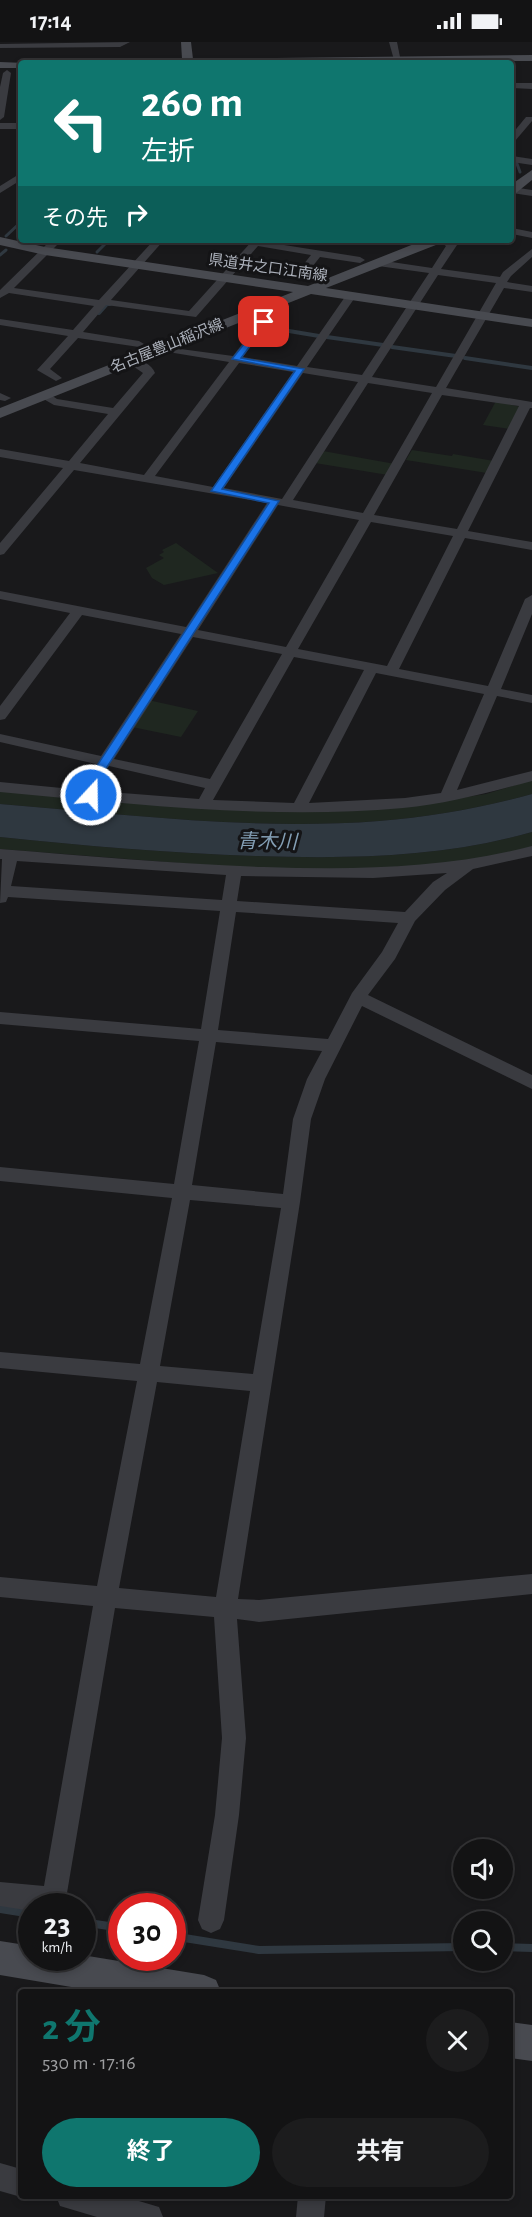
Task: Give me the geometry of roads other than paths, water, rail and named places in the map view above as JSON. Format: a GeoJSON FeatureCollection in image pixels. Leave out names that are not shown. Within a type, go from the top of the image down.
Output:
{"type":"FeatureCollection","features":[{"type":"Feature","properties":{"kind":"main road"},"geometry":{"type":"LineString","coordinates":[[186,42],[187,60]]}},
{"type":"Feature","properties":{"kind":"main road"},"geometry":{"type":"LineString","coordinates":[[199,59],[532,60]]}},
{"type":"Feature","properties":{"kind":"main road"},"geometry":{"type":"LineString","coordinates":[[514,61],[532,60]]}},
{"type":"Feature","properties":{"kind":"main road"},"geometry":{"type":"LineString","coordinates":[[2,69],[18,66]]}},
{"type":"Feature","properties":{"kind":"main road"},"geometry":{"type":"LineString","coordinates":[[2,69],[18,69]]}},
{"type":"Feature","properties":{"kind":"main road"},"geometry":{"type":"LineString","coordinates":[[514,188],[532,174]]}},
{"type":"Feature","properties":{"kind":"main road"},"geometry":{"type":"LineString","coordinates":[[514,200],[530,191]]}},
{"type":"Feature","properties":{"kind":"main road","name":"県道井之口江南線"},"geometry":{"type":"LineString","coordinates":[[0,241],[45,251],[136,265],[532,322]]}},
{"type":"Feature","properties":{"kind":"main road","name":"名古屋豊山稲沢線"},"geometry":{"type":"LineString","coordinates":[[1,402],[139,344],[402,243]]}},
{"type":"Feature","properties":{"kind":"main road","name":"名古屋豊山稲沢線"},"geometry":{"type":"LineString","coordinates":[[1,402],[44,395],[428,243]]}},
{"type":"Feature","properties":{"kind":"main road"},"geometry":{"type":"LineString","coordinates":[[0,1958],[186,1989]]}},
{"type":"Feature","properties":{"kind":"main road"},"geometry":{"type":"LineString","coordinates":[[513,2040],[532,2043]]}},
{"type":"Feature","properties":{"kind":"street"},"geometry":{"type":"LineString","coordinates":[[0,46],[120,45],[126,42]]}},
{"type":"Feature","properties":{"kind":"street"},"geometry":{"type":"LineString","coordinates":[[393,42],[398,60]]}},
{"type":"Feature","properties":{"kind":"street"},"geometry":{"type":"LineString","coordinates":[[0,117],[5,94],[2,69]]}},
{"type":"Feature","properties":{"kind":"street"},"geometry":{"type":"LineString","coordinates":[[514,86],[532,86]]}},
{"type":"Feature","properties":{"kind":"street"},"geometry":{"type":"LineString","coordinates":[[514,119],[531,118]]}},
{"type":"Feature","properties":{"kind":"street"},"geometry":{"type":"LineString","coordinates":[[514,137],[531,118]]}},
{"type":"Feature","properties":{"kind":"street"},"geometry":{"type":"LineString","coordinates":[[0,126],[18,126]]}},
{"type":"Feature","properties":{"kind":"street"},"geometry":{"type":"LineString","coordinates":[[521,128],[532,129]]}},
{"type":"Feature","properties":{"kind":"street"},"geometry":{"type":"LineString","coordinates":[[514,159],[532,162]]}},
{"type":"Feature","properties":{"kind":"street"},"geometry":{"type":"LineString","coordinates":[[0,175],[18,178]]}},
{"type":"Feature","properties":{"kind":"street"},"geometry":{"type":"LineString","coordinates":[[0,190],[18,179]]}},
{"type":"Feature","properties":{"kind":"street"},"geometry":{"type":"LineString","coordinates":[[514,190],[530,191]]}},
{"type":"Feature","properties":{"kind":"street"},"geometry":{"type":"LineString","coordinates":[[514,231],[532,235]]}},
{"type":"Feature","properties":{"kind":"street"},"geometry":{"type":"LineString","coordinates":[[4,291],[54,243]]}},
{"type":"Feature","properties":{"kind":"street"},"geometry":{"type":"LineString","coordinates":[[56,378],[44,370],[156,243]]}},
{"type":"Feature","properties":{"kind":"street"},"geometry":{"type":"LineString","coordinates":[[4,291],[192,315],[255,243]]}},
{"type":"Feature","properties":{"kind":"street"},"geometry":{"type":"LineString","coordinates":[[262,243],[360,260]]}},
{"type":"Feature","properties":{"kind":"street"},"geometry":{"type":"LineString","coordinates":[[91,795],[88,787],[189,632],[366,380],[452,244],[450,243]]}},
{"type":"Feature","properties":{"kind":"street"},"geometry":{"type":"LineString","coordinates":[[204,803],[482,315],[507,274],[532,252]]}},
{"type":"Feature","properties":{"kind":"street"},"geometry":{"type":"LineString","coordinates":[[300,275],[318,253]]}},
{"type":"Feature","properties":{"kind":"street"},"geometry":{"type":"LineString","coordinates":[[378,263],[532,289]]}},
{"type":"Feature","properties":{"kind":"street"},"geometry":{"type":"LineString","coordinates":[[216,491],[351,296]]}},
{"type":"Feature","properties":{"kind":"street"},"geometry":{"type":"LineString","coordinates":[[147,479],[264,322],[247,314]]}},
{"type":"Feature","properties":{"kind":"street"},"geometry":{"type":"LineString","coordinates":[[0,322],[139,344]]}},
{"type":"Feature","properties":{"kind":"street"},"geometry":{"type":"LineString","coordinates":[[162,348],[529,405],[460,534],[391,672]]}},
{"type":"Feature","properties":{"kind":"street"},"geometry":{"type":"LineString","coordinates":[[0,551],[149,373],[148,369],[131,360]]}},
{"type":"Feature","properties":{"kind":"street"},"geometry":{"type":"LineString","coordinates":[[44,395],[54,402],[116,412]]}},
{"type":"Feature","properties":{"kind":"street"},"geometry":{"type":"LineString","coordinates":[[0,453],[532,546]]}},
{"type":"Feature","properties":{"kind":"street"},"geometry":{"type":"LineString","coordinates":[[0,595],[532,699]]}},
{"type":"Feature","properties":{"kind":"street"},"geometry":{"type":"LineString","coordinates":[[447,797],[532,599]]}},
{"type":"Feature","properties":{"kind":"street"},"geometry":{"type":"LineString","coordinates":[[0,717],[79,610]]}},
{"type":"Feature","properties":{"kind":"street"},"geometry":{"type":"LineString","coordinates":[[299,807],[372,668]]}},
{"type":"Feature","properties":{"kind":"street"},"geometry":{"type":"LineString","coordinates":[[0,738],[214,785]]}},
{"type":"Feature","properties":{"kind":"street"},"geometry":{"type":"LineString","coordinates":[[0,787],[204,803],[299,807],[375,805],[447,797],[484,790],[532,776]]}},
{"type":"Feature","properties":{"kind":"street"},"geometry":{"type":"LineString","coordinates":[[409,918],[1,893],[5,855],[234,871],[361,873],[467,867],[532,851]]}},
{"type":"Feature","properties":{"kind":"street"},"geometry":{"type":"LineString","coordinates":[[211,1920],[227,1815],[234,1738],[225,1608],[291,1202],[302,1119],[316,1079],[358,997],[389,955],[409,918],[439,886],[467,867]]}},
{"type":"Feature","properties":{"kind":"street"},"geometry":{"type":"LineString","coordinates":[[0,1894],[46,1901],[55,1893],[106,1596],[150,1374],[182,1192],[234,871]]}},
{"type":"Feature","properties":{"kind":"street"},"geometry":{"type":"LineString","coordinates":[[358,997],[532,1083]]}},
{"type":"Feature","properties":{"kind":"street"},"geometry":{"type":"LineString","coordinates":[[0,1018],[332,1046]]}},
{"type":"Feature","properties":{"kind":"street"},"geometry":{"type":"LineString","coordinates":[[0,1174],[291,1202]]}},
{"type":"Feature","properties":{"kind":"street"},"geometry":{"type":"LineString","coordinates":[[0,1360],[261,1383]]}},
{"type":"Feature","properties":{"kind":"street"},"geometry":{"type":"LineString","coordinates":[[0,1587],[260,1611],[532,1584]]}},
{"type":"Feature","properties":{"kind":"street"},"geometry":{"type":"LineString","coordinates":[[0,2177],[18,2182]]}},
{"type":"Feature","properties":{"kind":"street"},"geometry":{"type":"LineString","coordinates":[[80,2199],[136,2215]]}},
{"type":"Feature","properties":{"kind":"street"},"geometry":{"type":"LineString","coordinates":[[310,2217],[312,2199]]}},
{"type":"Feature","properties":{"kind":"water","name":"青木川"},"geometry":{"type":"Polygon","coordinates":[[[532,794],[532,832],[464,847],[395,855],[290,857],[223,855],[0,837],[0,804],[237,823],[332,824],[418,817],[475,808],[532,794]]]}},
{"type":"Feature","properties":{"kind":"waterway"},"geometry":{"type":"LineString","coordinates":[[516,161],[520,172]]}},
{"type":"Feature","properties":{"kind":"waterway"},"geometry":{"type":"LineString","coordinates":[[6,236],[18,225]]}},
{"type":"Feature","properties":{"kind":"waterway"},"geometry":{"type":"LineString","coordinates":[[97,252],[106,243]]}},
{"type":"Feature","properties":{"kind":"waterway"},"geometry":{"type":"LineString","coordinates":[[0,255],[6,250]]}},
{"type":"Feature","properties":{"kind":"waterway"},"geometry":{"type":"LineString","coordinates":[[99,313],[107,304],[110,304]]}},
{"type":"Feature","properties":{"kind":"waterway"},"geometry":{"type":"LineString","coordinates":[[244,324],[257,326]]}},
{"type":"Feature","properties":{"kind":"waterway"},"geometry":{"type":"LineString","coordinates":[[265,327],[319,336]]}},
{"type":"Feature","properties":{"kind":"waterway"},"geometry":{"type":"LineString","coordinates":[[327,337],[383,345]]}},
{"type":"Feature","properties":{"kind":"waterway"},"geometry":{"type":"LineString","coordinates":[[392,347],[456,356]]}},
{"type":"Feature","properties":{"kind":"waterway"},"geometry":{"type":"LineString","coordinates":[[465,358],[532,368]]}},
{"type":"Feature","properties":{"kind":"waterway"},"geometry":{"type":"LineString","coordinates":[[0,1909],[18,1912]]}},
{"type":"Feature","properties":{"kind":"waterway"},"geometry":{"type":"LineString","coordinates":[[96,1924],[108,1926]]}},
{"type":"Feature","properties":{"kind":"waterway"},"geometry":{"type":"LineString","coordinates":[[186,1938],[259,1950],[453,1947]]}},
{"type":"Feature","properties":{"kind":"waterway"},"geometry":{"type":"LineString","coordinates":[[513,1947],[532,1948]]}}]}
